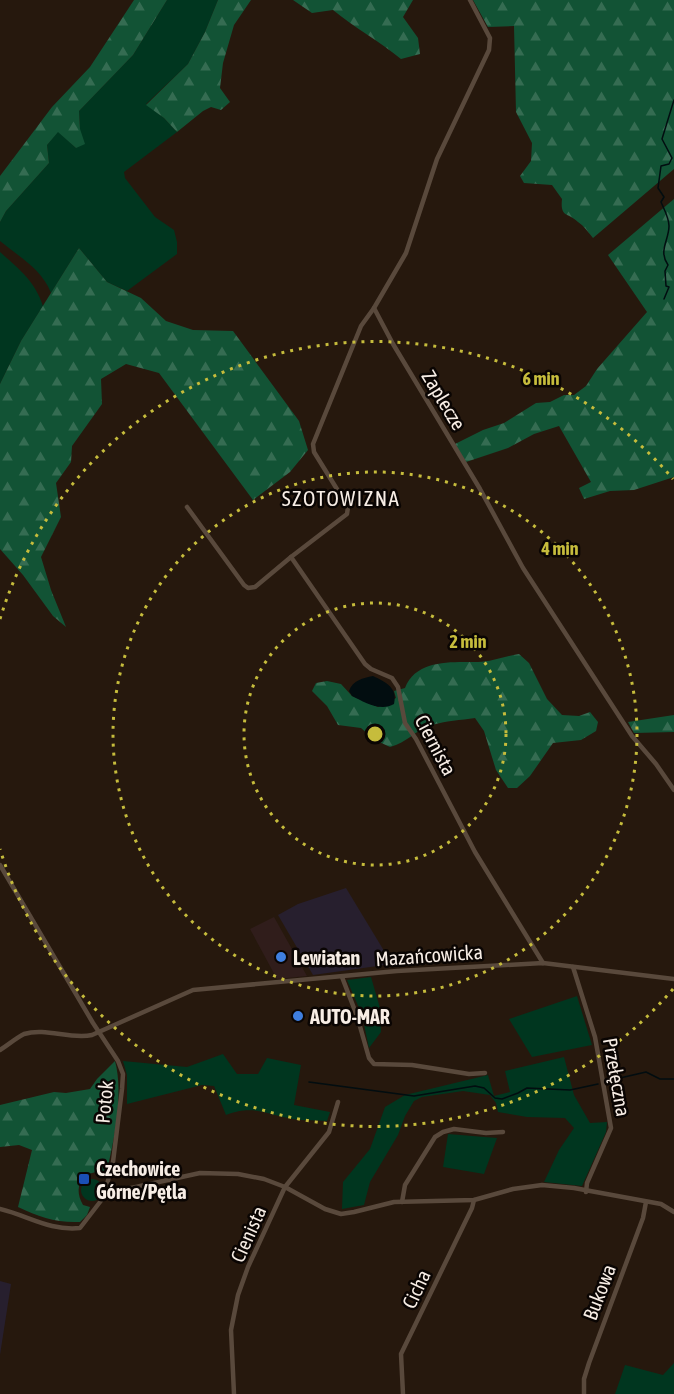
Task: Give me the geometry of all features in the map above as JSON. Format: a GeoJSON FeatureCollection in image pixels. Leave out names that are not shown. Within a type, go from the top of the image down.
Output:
{"type":"FeatureCollection","features":[{"type":"Feature","properties":{"kind":"street"},"geometry":{"type":"LineString","coordinates":[[187,507],[248,588],[255,586],[347,514],[348,507],[314,452],[313,444],[361,326],[406,253],[437,159],[489,50],[490,38],[470,0]]}},
{"type":"Feature","properties":{"kind":"street","name":"Zaplecze"},"geometry":{"type":"LineString","coordinates":[[374,308],[480,489],[523,568],[632,736],[674,790]]}},
{"type":"Feature","properties":{"kind":"street","name":"Ciernista"},"geometry":{"type":"LineString","coordinates":[[291,557],[365,664],[392,678],[398,687],[405,723],[416,739],[475,852],[543,963]]}},
{"type":"Feature","properties":{"kind":"street"},"geometry":{"type":"LineString","coordinates":[[0,865],[93,1023],[101,1032]]}},
{"type":"Feature","properties":{"kind":"street","name":"Mazańcowicka"},"geometry":{"type":"LineString","coordinates":[[0,1050],[27,1033],[42,1032],[80,1038],[101,1032],[194,990],[408,970],[543,963],[674,979]]}},
{"type":"Feature","properties":{"kind":"street","name":"Przełęczna"},"geometry":{"type":"LineString","coordinates":[[573,967],[595,1036],[611,1128],[587,1183],[586,1192]]}},
{"type":"Feature","properties":{"kind":"street"},"geometry":{"type":"LineString","coordinates":[[342,977],[372,1062],[379,1065],[412,1065],[469,1074],[484,1073]]}},
{"type":"Feature","properties":{"kind":"street","name":"Potok"},"geometry":{"type":"LineString","coordinates":[[101,1032],[123,1074],[114,1153],[108,1180],[110,1189]]}},
{"type":"Feature","properties":{"kind":"street","name":"Cienista"},"geometry":{"type":"LineString","coordinates":[[234,1394],[231,1330],[238,1295],[248,1267],[285,1187],[329,1132],[338,1102]]}},
{"type":"Feature","properties":{"kind":"street"},"geometry":{"type":"LineString","coordinates":[[402,1202],[401,1194],[405,1185],[435,1137],[454,1129],[486,1133],[503,1132]]}},
{"type":"Feature","properties":{"kind":"street"},"geometry":{"type":"LineString","coordinates":[[0,1209],[17,1213],[40,1224],[68,1229],[80,1228],[110,1189],[122,1190],[200,1173],[219,1173],[264,1179],[285,1187],[325,1209],[341,1214],[402,1202],[474,1200],[513,1189],[542,1185],[574,1188],[661,1204],[674,1212]]}},
{"type":"Feature","properties":{"kind":"street","name":"Cicha"},"geometry":{"type":"LineString","coordinates":[[403,1394],[401,1354],[474,1200]]}},
{"type":"Feature","properties":{"kind":"street","name":"Bukowa"},"geometry":{"type":"LineString","coordinates":[[584,1394],[584,1379],[589,1363],[643,1218],[646,1202]]}},
{"type":"Feature","properties":{"kind":"shaded area"},"geometry":{"type":"Polygon","coordinates":[[[373,676],[393,690],[394,704],[378,707],[352,696],[349,691],[353,684],[373,676]]]}},
{"type":"Feature","properties":{"kind":"shaded area"},"geometry":{"type":"Polygon","coordinates":[[[346,888],[392,964],[313,975],[278,915],[298,904],[346,888]]]}},
{"type":"Feature","properties":{"kind":"shaded area"},"geometry":{"type":"Polygon","coordinates":[[[274,917],[307,976],[277,979],[250,929],[274,917]]]}},
{"type":"Feature","properties":{"kind":"shaded area"},"geometry":{"type":"Polygon","coordinates":[[[0,1281],[11,1284],[0,1355],[0,1281]]]}},
{"type":"Feature","properties":{"kind":"green space"},"geometry":{"type":"Polygon","coordinates":[[[134,0],[167,0],[133,55],[79,111],[80,129],[85,144],[76,148],[58,132],[47,145],[49,163],[6,211],[0,222],[0,176],[52,107],[90,67],[134,0]]]}},
{"type":"Feature","properties":{"kind":"green space"},"geometry":{"type":"Polygon","coordinates":[[[167,0],[218,0],[205,32],[188,64],[146,104],[177,132],[124,172],[125,178],[155,217],[174,230],[177,254],[127,291],[107,282],[79,248],[51,293],[36,270],[0,241],[0,222],[6,211],[49,163],[47,145],[58,131],[76,148],[80,129],[79,111],[133,55],[167,0]]]}},
{"type":"Feature","properties":{"kind":"green space"},"geometry":{"type":"Polygon","coordinates":[[[218,0],[251,0],[234,25],[223,63],[220,88],[230,102],[221,110],[211,107],[203,111],[177,132],[164,118],[146,105],[188,64],[205,32],[218,0]]]}},
{"type":"Feature","properties":{"kind":"green space"},"geometry":{"type":"Polygon","coordinates":[[[293,0],[413,0],[403,17],[418,38],[420,54],[401,59],[333,10],[312,13],[293,0]]]}},
{"type":"Feature","properties":{"kind":"green space"},"geometry":{"type":"Polygon","coordinates":[[[473,0],[674,0],[674,169],[593,238],[582,225],[565,214],[562,209],[562,199],[552,185],[524,183],[520,176],[531,161],[532,143],[516,112],[514,26],[488,27],[473,0]]]}},
{"type":"Feature","properties":{"kind":"green space"},"geometry":{"type":"Polygon","coordinates":[[[674,199],[674,477],[634,490],[610,491],[584,499],[579,488],[591,482],[559,426],[534,434],[508,448],[466,462],[455,444],[483,430],[504,423],[536,403],[550,402],[564,395],[574,395],[586,386],[597,369],[647,312],[608,255],[674,199]]]}},
{"type":"Feature","properties":{"kind":"green space"},"geometry":{"type":"Polygon","coordinates":[[[79,248],[107,282],[141,298],[166,321],[193,330],[233,331],[299,421],[308,450],[290,472],[253,500],[159,373],[126,364],[101,379],[102,404],[72,446],[71,462],[56,483],[61,517],[41,557],[66,627],[53,616],[23,575],[0,549],[0,384],[21,341],[79,248]]]}},
{"type":"Feature","properties":{"kind":"green space"},"geometry":{"type":"Polygon","coordinates":[[[0,252],[31,282],[43,306],[21,341],[0,384],[0,252]]]}},
{"type":"Feature","properties":{"kind":"green space"},"geometry":{"type":"Polygon","coordinates":[[[519,654],[529,663],[547,699],[562,715],[579,716],[590,712],[598,722],[596,731],[581,740],[553,743],[530,776],[517,788],[508,788],[496,770],[484,731],[475,718],[432,725],[390,747],[375,740],[361,728],[338,725],[327,706],[312,691],[316,683],[327,681],[341,684],[352,696],[378,707],[396,698],[394,691],[405,688],[417,672],[426,667],[446,663],[488,661],[519,654]]]}},
{"type":"Feature","properties":{"kind":"green space"},"geometry":{"type":"Polygon","coordinates":[[[674,715],[674,732],[634,733],[628,722],[674,715]]]}},
{"type":"Feature","properties":{"kind":"green space"},"geometry":{"type":"Polygon","coordinates":[[[371,977],[380,1008],[381,1032],[369,1048],[362,1015],[347,980],[371,977]]]}},
{"type":"Feature","properties":{"kind":"green space"},"geometry":{"type":"Polygon","coordinates":[[[577,996],[592,1045],[532,1057],[509,1019],[577,996]]]}},
{"type":"Feature","properties":{"kind":"green space"},"geometry":{"type":"Polygon","coordinates":[[[223,1054],[237,1074],[258,1074],[267,1058],[301,1065],[294,1105],[330,1112],[327,1121],[293,1119],[250,1110],[226,1115],[214,1086],[202,1085],[127,1104],[127,1075],[123,1061],[187,1067],[223,1054]]]}},
{"type":"Feature","properties":{"kind":"green space"},"geometry":{"type":"Polygon","coordinates":[[[564,1057],[574,1095],[590,1123],[607,1122],[606,1132],[582,1186],[544,1182],[559,1150],[574,1128],[565,1118],[527,1117],[498,1112],[496,1103],[490,1095],[463,1091],[422,1097],[414,1101],[398,1135],[370,1182],[364,1205],[342,1209],[343,1182],[370,1149],[385,1107],[405,1095],[488,1075],[494,1096],[510,1092],[505,1071],[564,1057]]]}},
{"type":"Feature","properties":{"kind":"green space"},"geometry":{"type":"Polygon","coordinates":[[[115,1061],[119,1088],[118,1103],[115,1133],[106,1175],[96,1172],[84,1175],[79,1186],[83,1205],[90,1207],[87,1215],[80,1222],[63,1221],[18,1207],[32,1150],[19,1145],[0,1147],[0,1105],[54,1092],[66,1093],[90,1089],[115,1061]]]}},
{"type":"Feature","properties":{"kind":"green space"},"geometry":{"type":"Polygon","coordinates":[[[448,1134],[497,1138],[484,1174],[443,1167],[448,1134]]]}},
{"type":"Feature","properties":{"kind":"green space"},"geometry":{"type":"Polygon","coordinates":[[[92,1179],[100,1182],[103,1190],[100,1198],[92,1201],[84,1198],[81,1190],[84,1182],[92,1179]]]}},
{"type":"Feature","properties":{"kind":"green space"},"geometry":{"type":"Polygon","coordinates":[[[674,1363],[674,1394],[615,1394],[625,1365],[663,1375],[674,1363]]]}},
{"type":"Feature","properties":{"kind":"waterway"},"geometry":{"type":"LineString","coordinates":[[664,299],[669,287],[666,286],[665,271],[668,265],[664,255],[669,226],[661,202],[664,197],[658,188],[661,166],[669,164],[672,158],[662,139],[674,100]]}},
{"type":"Feature","properties":{"kind":"waterway"},"geometry":{"type":"LineString","coordinates":[[607,1081],[646,1072],[660,1079],[674,1079]]}},
{"type":"Feature","properties":{"kind":"waterway"},"geometry":{"type":"LineString","coordinates":[[309,1082],[414,1096],[475,1086],[484,1088],[495,1098],[502,1099],[527,1088],[570,1090],[598,1084]]}},
{"type":"Feature","properties":{"kind":"place","name":"Lewiatan"},"geometry":{"type":"Point","coordinates":[281,957]}},
{"type":"Feature","properties":{"kind":"place","name":"AUTO-MAR"},"geometry":{"type":"Point","coordinates":[298,1016]}},
{"type":"Feature","properties":{"kind":"place","name":"Czechowice Górne/Pętla"},"geometry":{"type":"Point","coordinates":[84,1179]}},
{"type":"Feature","properties":{"kind":"district","name":"SZOTOWIZNA"},"geometry":{"type":"Point","coordinates":[341,498]}}]}
